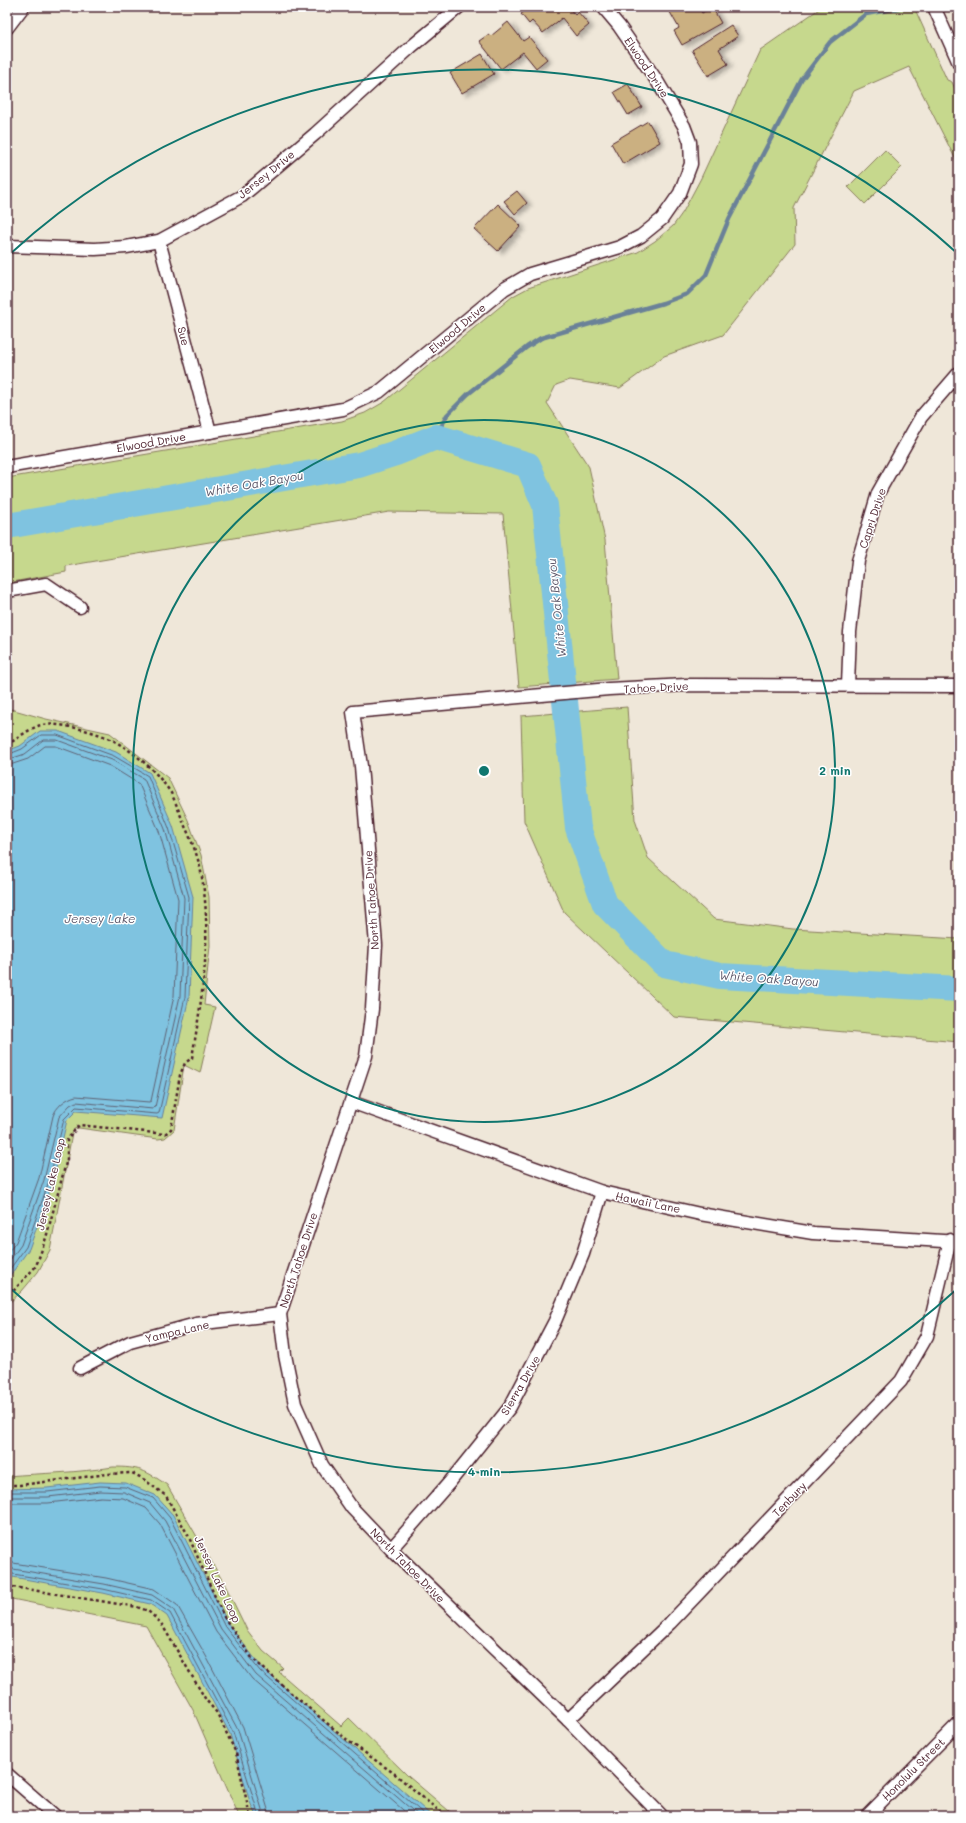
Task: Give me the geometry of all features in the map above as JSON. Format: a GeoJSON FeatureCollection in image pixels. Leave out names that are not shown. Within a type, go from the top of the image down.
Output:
{"type":"FeatureCollection","features":[{"type":"Feature","properties":{"kind":"street"},"geometry":{"type":"LineString","coordinates":[[7,28],[23,7]]}},
{"type":"Feature","properties":{"kind":"street","name":"Jersey Drive"},"geometry":{"type":"LineString","coordinates":[[7,246],[95,249],[126,248],[159,241],[242,196],[315,134],[411,47],[459,7]]}},
{"type":"Feature","properties":{"kind":"street","name":"Elwood Drive"},"geometry":{"type":"LineString","coordinates":[[7,467],[343,409],[379,392],[504,288],[530,274],[620,247],[641,236],[662,220],[680,193],[691,164],[690,142],[684,126],[657,81],[619,26],[603,7]]}},
{"type":"Feature","properties":{"kind":"street"},"geometry":{"type":"LineString","coordinates":[[934,7],[959,63]]}},
{"type":"Feature","properties":{"kind":"street","name":"Sue"},"geometry":{"type":"LineString","coordinates":[[159,241],[210,432]]}},
{"type":"Feature","properties":{"kind":"street","name":"Capri Drive"},"geometry":{"type":"LineString","coordinates":[[848,685],[850,632],[858,561],[878,493],[921,417],[959,373]]}},
{"type":"Feature","properties":{"kind":"street"},"geometry":{"type":"LineString","coordinates":[[7,591],[46,584],[80,607]]}},
{"type":"Feature","properties":{"kind":"street","name":"Tahoe Drive"},"geometry":{"type":"LineString","coordinates":[[353,712],[609,689],[686,685],[959,686]]}},
{"type":"Feature","properties":{"kind":"street","name":"North Tahoe Drive"},"geometry":{"type":"LineString","coordinates":[[353,712],[361,766],[376,945],[372,1009],[366,1056],[280,1314],[285,1355],[295,1404],[322,1465],[352,1508],[391,1549],[568,1720],[662,1816]]}},
{"type":"Feature","properties":{"kind":"street","name":"Hawaii Lane"},"geometry":{"type":"LineString","coordinates":[[351,1102],[602,1192],[700,1214],[814,1233],[955,1241]]}},
{"type":"Feature","properties":{"kind":"street","name":"Sierra Drive"},"geometry":{"type":"LineString","coordinates":[[391,1549],[449,1483],[510,1407],[555,1321],[583,1254],[602,1192]]}},
{"type":"Feature","properties":{"kind":"street","name":"Tenbury"},"geometry":{"type":"LineString","coordinates":[[568,1720],[670,1623],[901,1381],[927,1336],[955,1241]]}},
{"type":"Feature","properties":{"kind":"street","name":"Yampa Lane"},"geometry":{"type":"LineString","coordinates":[[80,1368],[130,1342],[196,1324],[280,1314]]}},
{"type":"Feature","properties":{"kind":"street","name":"Honolulu Street"},"geometry":{"type":"LineString","coordinates":[[867,1816],[959,1722]]}},
{"type":"Feature","properties":{"kind":"street"},"geometry":{"type":"LineString","coordinates":[[7,1774],[55,1816]]}},
{"type":"Feature","properties":{"kind":"path","name":"Jersey Lake Loop"},"geometry":{"type":"LineString","coordinates":[[7,745],[37,726],[44,725],[80,729],[107,736],[130,750],[157,774],[172,794],[193,844],[201,872],[205,912],[206,952],[200,1012],[192,1058],[185,1063],[180,1075],[171,1129],[165,1134],[79,1125],[74,1129],[67,1140],[67,1159],[46,1238],[36,1266],[7,1298]]}},
{"type":"Feature","properties":{"kind":"path","name":"Jersey Lake Loop"},"geometry":{"type":"LineString","coordinates":[[7,1485],[20,1485],[108,1474],[132,1473],[142,1478],[166,1496],[188,1535],[224,1617],[252,1658],[299,1700],[351,1743],[395,1774],[445,1816]]}},
{"type":"Feature","properties":{"kind":"path"},"geometry":{"type":"LineString","coordinates":[[7,1586],[137,1607],[148,1611],[161,1623],[206,1700],[217,1713],[236,1753],[250,1816]]}},
{"type":"Feature","properties":{"kind":"green space"},"geometry":{"type":"Polygon","coordinates":[[[822,7],[914,7],[947,80],[952,82],[959,98],[959,166],[909,67],[854,91],[794,208],[795,244],[723,335],[664,356],[620,388],[570,380],[556,385],[547,403],[589,467],[605,540],[617,679],[519,687],[503,514],[389,512],[66,566],[66,572],[7,583],[7,478],[342,421],[365,413],[384,402],[513,296],[528,288],[638,252],[655,241],[673,226],[683,212],[701,178],[760,50],[822,7]]]}},
{"type":"Feature","properties":{"kind":"green space"},"geometry":{"type":"Polygon","coordinates":[[[885,150],[902,167],[865,204],[848,187],[885,150]]]}},
{"type":"Feature","properties":{"kind":"green space"},"geometry":{"type":"Polygon","coordinates":[[[627,707],[635,820],[648,858],[714,919],[793,929],[959,939],[959,1042],[674,1017],[564,912],[524,821],[521,716],[627,707]]]}},
{"type":"Feature","properties":{"kind":"green space","name":"Jersey Lake"},"geometry":{"type":"Polygon","coordinates":[[[7,708],[46,719],[110,733],[168,778],[188,820],[201,855],[209,897],[210,946],[204,1005],[215,1007],[200,1073],[184,1065],[174,1130],[165,1138],[158,1139],[79,1128],[74,1129],[50,1250],[38,1272],[22,1291],[7,1305],[7,708]]]}},
{"type":"Feature","properties":{"kind":"green space"},"geometry":{"type":"Polygon","coordinates":[[[113,1467],[142,1470],[167,1485],[225,1585],[247,1630],[263,1651],[283,1668],[279,1672],[341,1726],[349,1718],[409,1777],[455,1816],[239,1816],[193,1710],[146,1626],[7,1598],[7,1476],[73,1472],[113,1467]]]}},
{"type":"Feature","properties":{"kind":"water","name":"Jersey Lake"},"geometry":{"type":"Polygon","coordinates":[[[40,731],[58,731],[116,752],[150,773],[173,826],[193,897],[189,997],[162,1118],[76,1111],[67,1120],[53,1182],[29,1249],[7,1280],[7,751],[20,746],[40,731]]]}},
{"type":"Feature","properties":{"kind":"water"},"geometry":{"type":"Polygon","coordinates":[[[100,1482],[126,1483],[155,1495],[173,1515],[229,1625],[263,1669],[432,1816],[256,1816],[250,1802],[230,1734],[167,1616],[150,1604],[103,1593],[7,1576],[7,1489],[47,1488],[100,1482]]]}},
{"type":"Feature","properties":{"kind":"building"},"geometry":{"type":"Polygon","coordinates":[[[530,7],[568,7],[575,15],[578,12],[589,25],[576,36],[562,18],[543,33],[532,21],[529,24],[521,14],[530,7]]]}},
{"type":"Feature","properties":{"kind":"building"},"geometry":{"type":"Polygon","coordinates":[[[667,7],[698,7],[702,13],[712,7],[721,23],[682,45],[674,31],[679,28],[667,7]]]}},
{"type":"Feature","properties":{"kind":"building"},"geometry":{"type":"Polygon","coordinates":[[[508,22],[523,41],[529,37],[547,59],[536,68],[523,52],[501,69],[479,41],[489,34],[491,36],[508,22]]]}},
{"type":"Feature","properties":{"kind":"building"},"geometry":{"type":"Polygon","coordinates":[[[731,25],[738,36],[719,49],[728,64],[708,76],[692,50],[731,25]]]}},
{"type":"Feature","properties":{"kind":"building"},"geometry":{"type":"Polygon","coordinates":[[[482,54],[494,74],[462,93],[450,73],[482,54]]]}},
{"type":"Feature","properties":{"kind":"building"},"geometry":{"type":"Polygon","coordinates":[[[628,84],[642,107],[628,115],[614,92],[628,84]]]}},
{"type":"Feature","properties":{"kind":"building"},"geometry":{"type":"Polygon","coordinates":[[[648,121],[660,142],[623,164],[611,143],[648,121]]]}},
{"type":"Feature","properties":{"kind":"building"},"geometry":{"type":"Polygon","coordinates":[[[517,191],[527,203],[515,214],[504,201],[517,191]]]}},
{"type":"Feature","properties":{"kind":"building"},"geometry":{"type":"Polygon","coordinates":[[[498,204],[521,226],[498,251],[474,229],[498,204]]]}},
{"type":"Feature","properties":{"kind":"waterway"},"geometry":{"type":"LineString","coordinates":[[436,437],[447,415],[468,394],[527,347],[541,338],[663,303],[687,294],[706,275],[729,219],[802,79],[830,42],[866,14],[904,7]]}},
{"type":"Feature","properties":{"kind":"waterway","name":"White Oak Bayou"},"geometry":{"type":"LineString","coordinates":[[7,526],[359,465],[396,453],[436,437],[528,465],[545,505],[578,828],[605,904],[664,964],[720,976],[959,989]]}}]}
